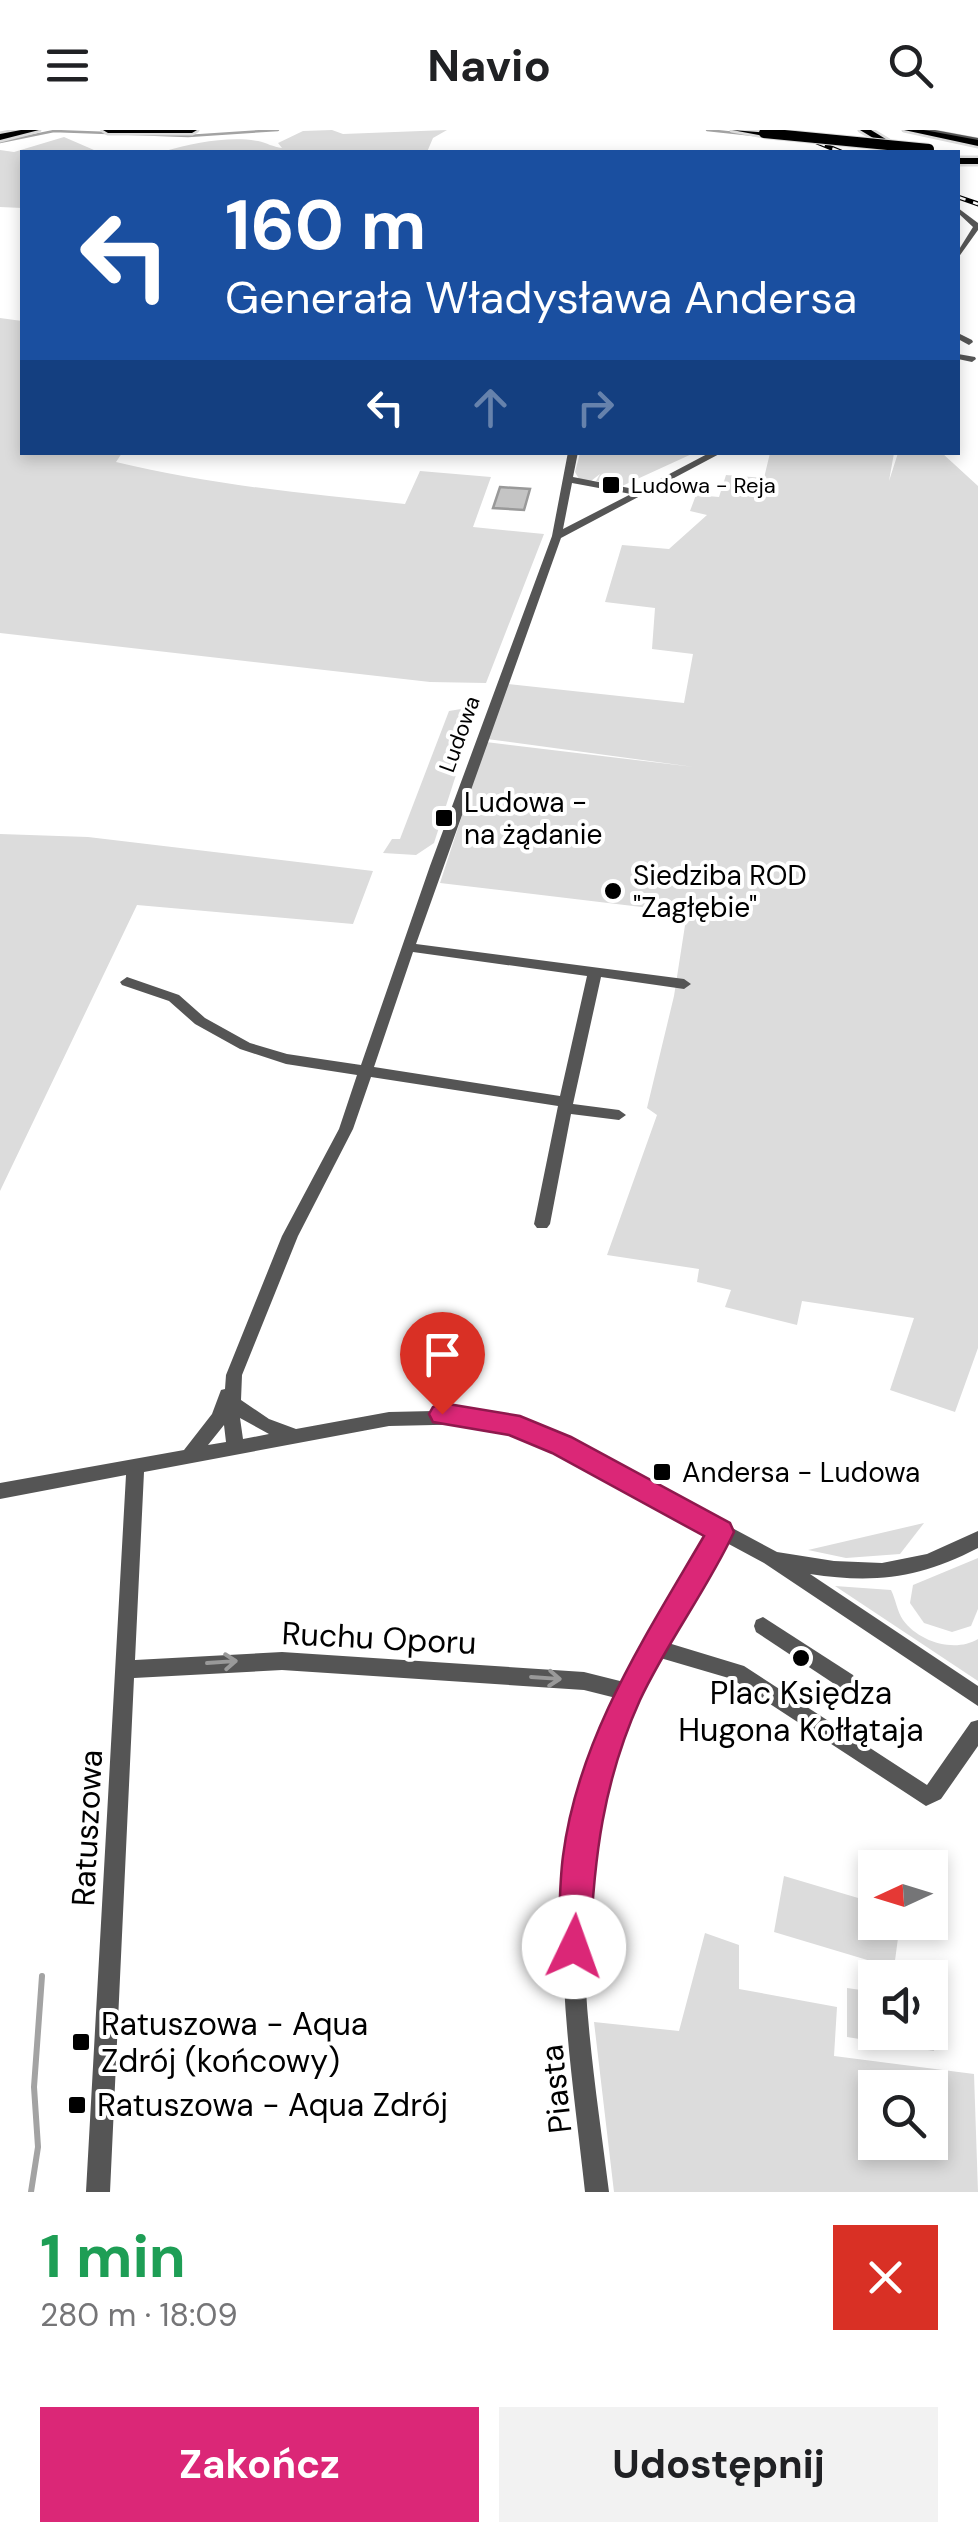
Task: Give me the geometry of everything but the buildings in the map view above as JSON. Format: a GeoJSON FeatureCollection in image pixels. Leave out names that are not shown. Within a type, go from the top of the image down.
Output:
{"type":"FeatureCollection","features":[{"type":"Feature","properties":{"kind":"main road"},"geometry":{"type":"LineString","coordinates":[[0,138],[34,130]]}},
{"type":"Feature","properties":{"kind":"main road"},"geometry":{"type":"LineString","coordinates":[[108,130],[192,130]]}},
{"type":"Feature","properties":{"kind":"main road"},"geometry":{"type":"LineString","coordinates":[[737,130],[926,147],[978,146]]}},
{"type":"Feature","properties":{"kind":"main road"},"geometry":{"type":"LineString","coordinates":[[866,130],[899,150]]}},
{"type":"Feature","properties":{"kind":"main road"},"geometry":{"type":"LineString","coordinates":[[909,130],[978,146]]}},
{"type":"Feature","properties":{"kind":"street"},"geometry":{"type":"LineString","coordinates":[[924,130],[978,146]]}},
{"type":"Feature","properties":{"kind":"street"},"geometry":{"type":"LineString","coordinates":[[800,144],[816,150]]}},
{"type":"Feature","properties":{"kind":"street"},"geometry":{"type":"LineString","coordinates":[[960,253],[977,227]]}},
{"type":"Feature","properties":{"kind":"street"},"geometry":{"type":"LineString","coordinates":[[960,337],[969,342]]}},
{"type":"Feature","properties":{"kind":"street"},"geometry":{"type":"LineString","coordinates":[[960,358],[972,359]]}},
{"type":"Feature","properties":{"kind":"street","name":"Ludowa"},"geometry":{"type":"LineString","coordinates":[[236,1448],[231,1395],[290,1236],[346,1128],[557,536],[572,455]]}},
{"type":"Feature","properties":{"kind":"street"},"geometry":{"type":"LineString","coordinates":[[557,536],[713,455]]}},
{"type":"Feature","properties":{"kind":"street"},"geometry":{"type":"LineString","coordinates":[[568,480],[636,492]]}},
{"type":"Feature","properties":{"kind":"street"},"geometry":{"type":"LineString","coordinates":[[408,948],[684,984]]}},
{"type":"Feature","properties":{"kind":"street"},"geometry":{"type":"LineString","coordinates":[[542,1224],[595,972]]}},
{"type":"Feature","properties":{"kind":"street"},"geometry":{"type":"LineString","coordinates":[[127,982],[174,998],[200,1020],[245,1046],[286,1059],[619,1115]]}},
{"type":"Feature","properties":{"kind":"street"},"geometry":{"type":"LineString","coordinates":[[188,1457],[219,1418],[231,1395],[262,1424],[296,1436]]}},
{"type":"Feature","properties":{"kind":"street"},"geometry":{"type":"LineString","coordinates":[[0,1491],[389,1418],[442,1414],[511,1424],[562,1445],[770,1557],[978,1697]]}},
{"type":"Feature","properties":{"kind":"street","name":"Ratuszowa"},"geometry":{"type":"LineString","coordinates":[[98,2192],[135,1468]]}},
{"type":"Feature","properties":{"kind":"street","name":"Piasta"},"geometry":{"type":"LineString","coordinates":[[597,2192],[574,1947],[578,1855],[597,1773],[629,1692],[721,1532]]}},
{"type":"Feature","properties":{"kind":"street"},"geometry":{"type":"LineString","coordinates":[[770,1557],[861,1574],[898,1572],[978,1538]]}},
{"type":"Feature","properties":{"kind":"street"},"geometry":{"type":"LineString","coordinates":[[812,1567],[840,1606]]}},
{"type":"Feature","properties":{"kind":"street"},"geometry":{"type":"LineString","coordinates":[[763,1626],[846,1681]]}},
{"type":"Feature","properties":{"kind":"street"},"geometry":{"type":"LineString","coordinates":[[653,1646],[737,1672],[926,1796],[934,1792],[978,1729]]}},
{"type":"Feature","properties":{"kind":"street","name":"Ruchu Oporu"},"geometry":{"type":"LineString","coordinates":[[125,1670],[282,1660],[584,1681],[629,1692]]}},
{"type":"Feature","properties":{"kind":"shaded area"},"geometry":{"type":"Polygon","coordinates":[[[332,130],[343,134],[447,130],[433,138],[428,150],[169,150],[235,139],[282,148],[278,143],[303,131],[332,130]]]}},
{"type":"Feature","properties":{"kind":"shaded area"},"geometry":{"type":"Polygon","coordinates":[[[64,137],[94,150],[21,150],[64,137]]]}},
{"type":"Feature","properties":{"kind":"shaded area"},"geometry":{"type":"Polygon","coordinates":[[[0,150],[20,150],[20,208],[0,207],[0,150]]]}},
{"type":"Feature","properties":{"kind":"shaded area"},"geometry":{"type":"Polygon","coordinates":[[[0,318],[20,321],[20,455],[121,455],[116,462],[188,477],[405,504],[420,471],[491,477],[473,527],[544,534],[486,683],[430,682],[0,633],[0,318]]]}},
{"type":"Feature","properties":{"kind":"shaded area"},"geometry":{"type":"Polygon","coordinates":[[[579,455],[690,455],[622,486],[596,481],[600,474],[591,481],[579,479],[575,472],[579,455]]]}},
{"type":"Feature","properties":{"kind":"shaded area"},"geometry":{"type":"Polygon","coordinates":[[[770,455],[894,455],[889,481],[897,455],[944,455],[978,486],[978,1348],[955,1412],[890,1390],[914,1318],[802,1301],[797,1325],[725,1307],[731,1290],[697,1282],[699,1269],[607,1255],[657,1115],[647,1108],[674,996],[686,919],[683,912],[440,883],[486,742],[694,767],[487,739],[508,684],[684,703],[693,654],[652,649],[655,608],[605,602],[622,545],[669,549],[707,515],[690,511],[696,495],[719,497],[726,475],[764,478],[770,455]]]}},
{"type":"Feature","properties":{"kind":"shaded area"},"geometry":{"type":"Polygon","coordinates":[[[467,708],[476,713],[434,843],[416,855],[383,853],[392,839],[400,839],[449,711],[467,708]]]}},
{"type":"Feature","properties":{"kind":"shaded area"},"geometry":{"type":"Polygon","coordinates":[[[0,834],[88,837],[373,871],[353,924],[137,905],[0,1191],[0,834]]]}},
{"type":"Feature","properties":{"kind":"shaded area"},"geometry":{"type":"Polygon","coordinates":[[[924,1523],[900,1554],[846,1558],[808,1550],[924,1523]]]}},
{"type":"Feature","properties":{"kind":"shaded area"},"geometry":{"type":"Polygon","coordinates":[[[978,1558],[978,1609],[971,1626],[952,1632],[924,1623],[910,1603],[913,1585],[978,1558]]]}},
{"type":"Feature","properties":{"kind":"shaded area"},"geometry":{"type":"Polygon","coordinates":[[[835,1586],[891,1590],[899,1613],[910,1628],[938,1643],[959,1645],[978,1639],[978,1681],[835,1586]]]}},
{"type":"Feature","properties":{"kind":"shaded area"},"geometry":{"type":"Polygon","coordinates":[[[784,1876],[858,1898],[858,1940],[898,1940],[895,1960],[867,1960],[774,1932],[784,1876]]]}},
{"type":"Feature","properties":{"kind":"shaded area"},"geometry":{"type":"Polygon","coordinates":[[[705,1933],[739,1945],[739,1989],[837,2007],[834,2056],[943,2070],[858,2070],[858,2160],[948,2160],[948,2071],[974,2074],[978,2192],[614,2192],[594,2022],[679,2031],[705,1933]]]}},
{"type":"Feature","properties":{"kind":"shaded area"},"geometry":{"type":"Polygon","coordinates":[[[847,1988],[858,1990],[858,2039],[847,2037],[847,1988]]]}},
{"type":"Feature","properties":{"kind":"waterway"},"geometry":{"type":"LineString","coordinates":[[0,142],[54,131],[188,136],[278,130]]}},
{"type":"Feature","properties":{"kind":"waterway"},"geometry":{"type":"LineString","coordinates":[[707,130],[754,135]]}},
{"type":"Feature","properties":{"kind":"waterway"},"geometry":{"type":"LineString","coordinates":[[31,2192],[38,2147],[34,2087],[42,1976]]}},
{"type":"Feature","properties":{"kind":"railway"},"geometry":{"type":"LineString","coordinates":[[788,130],[836,150]]}},
{"type":"Feature","properties":{"kind":"railway"},"geometry":{"type":"LineString","coordinates":[[960,198],[978,204]]}},
{"type":"Feature","properties":{"kind":"place","name":"Ludowa - Reja"},"geometry":{"type":"Point","coordinates":[611,485]}},
{"type":"Feature","properties":{"kind":"place","name":"Ludowa - na żądanie"},"geometry":{"type":"Point","coordinates":[444,818]}},
{"type":"Feature","properties":{"kind":"place","name":"Siedziba ROD \"Zagłębie\""},"geometry":{"type":"Point","coordinates":[613,891]}},
{"type":"Feature","properties":{"kind":"place","name":"Andersa - Ludowa"},"geometry":{"type":"Point","coordinates":[662,1472]}},
{"type":"Feature","properties":{"kind":"place","name":"Plac Księdza Hugona Kołłątaja"},"geometry":{"type":"Point","coordinates":[801,1658]}},
{"type":"Feature","properties":{"kind":"place","name":"Ratuszowa - Aqua Zdrój (końcowy)"},"geometry":{"type":"Point","coordinates":[81,2042]}},
{"type":"Feature","properties":{"kind":"place","name":"Ratuszowa - Aqua Zdrój"},"geometry":{"type":"Point","coordinates":[77,2105]}},
{"type":"Feature","properties":{"kind":"route"},"geometry":{"type":"LineString","coordinates":[[442,1414],[511,1424],[562,1445],[721,1532],[629,1692],[597,1773],[578,1855],[574,1947]]}}]}
